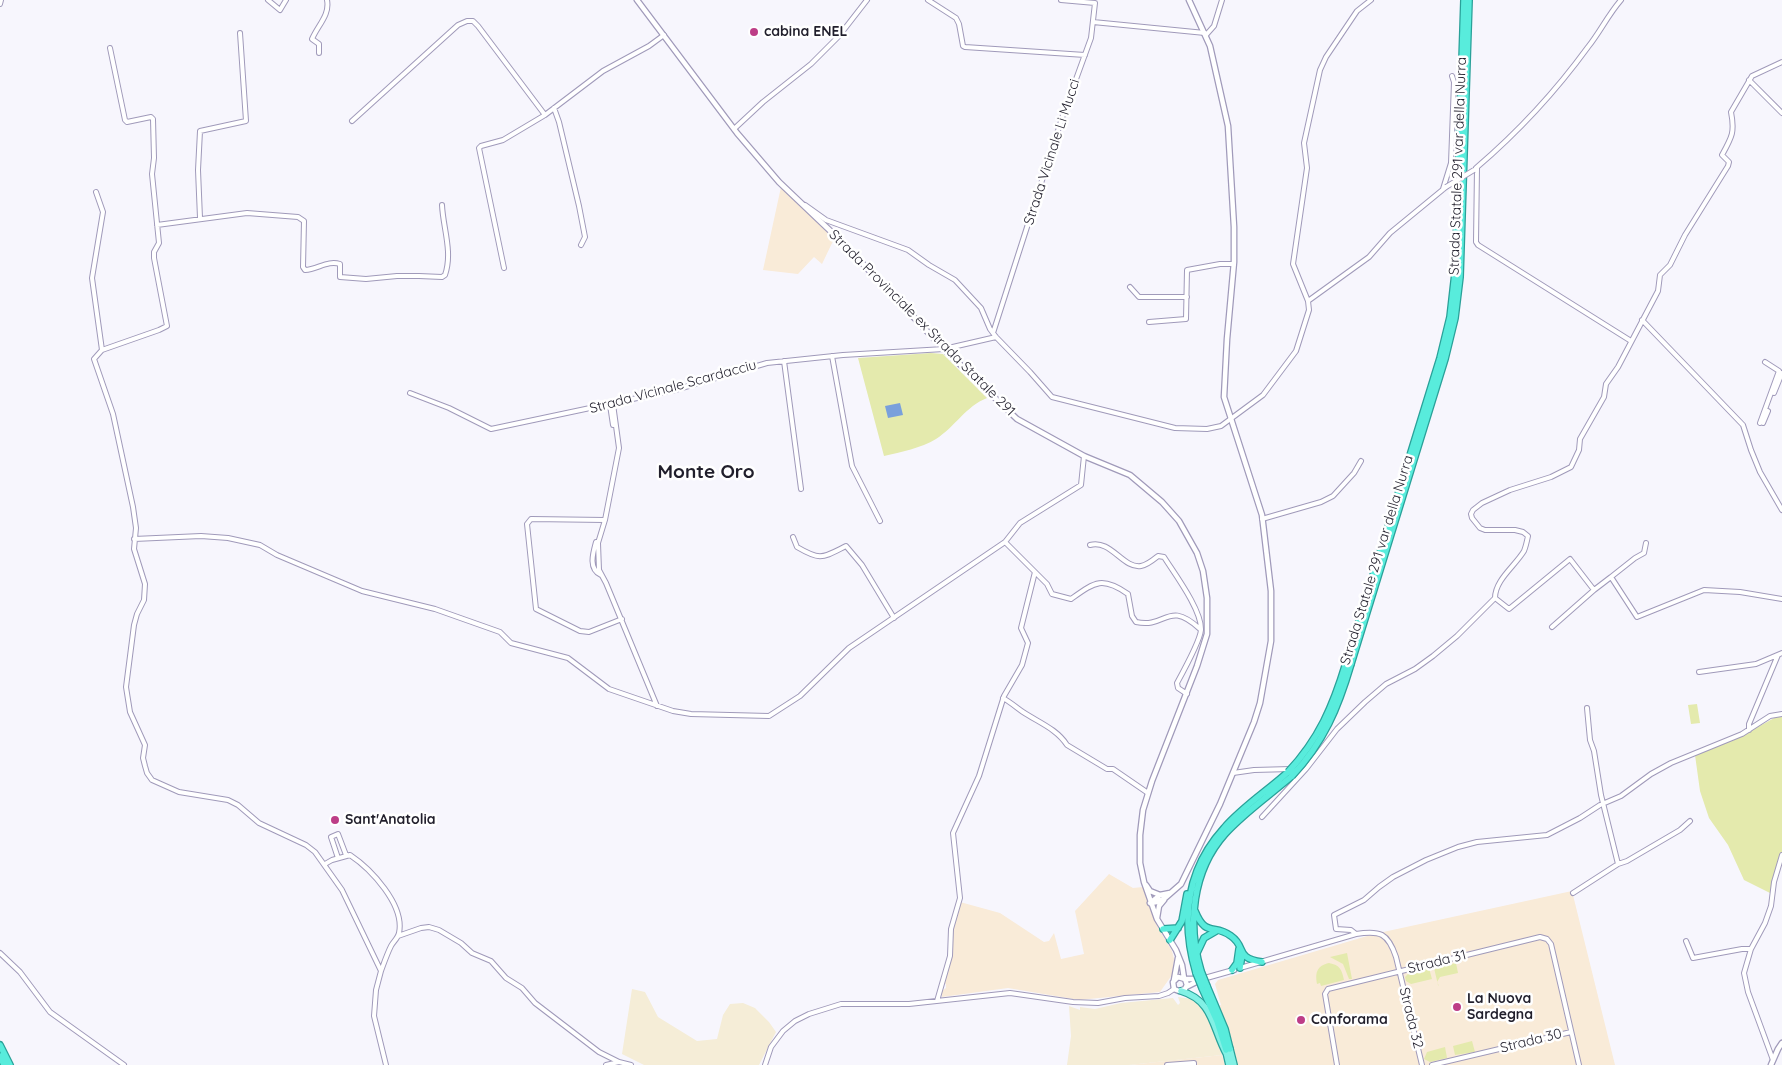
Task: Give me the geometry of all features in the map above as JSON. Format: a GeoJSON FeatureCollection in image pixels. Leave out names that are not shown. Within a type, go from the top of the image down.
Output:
{"type":"FeatureCollection","features":[{"type":"Feature","properties":{"kind":"highway","name":"Strada Statale 291 var della Nurra"},"geometry":{"type":"LineString","coordinates":[[1449,337],[1455,273],[1464,0]]}},
{"type":"Feature","properties":{"kind":"highway","name":"Strada Statale 291 var della Nurra"},"geometry":{"type":"LineString","coordinates":[[1197,974],[1192,928],[1201,877],[1213,850],[1224,835],[1290,774],[1312,744],[1329,713],[1348,663],[1449,337],[1460,277],[1469,0]]}},
{"type":"Feature","properties":{"kind":"highway","name":"Strada Statale 291 var della Nurra"},"geometry":{"type":"LineString","coordinates":[[1228,1051],[1220,1015],[1197,974],[1191,956],[1187,929],[1193,883],[1207,851],[1224,827],[1290,774]]}},
{"type":"Feature","properties":{"kind":"highway"},"geometry":{"type":"LineString","coordinates":[[1170,940],[1182,921],[1188,893],[1193,883]]}},
{"type":"Feature","properties":{"kind":"highway"},"geometry":{"type":"LineString","coordinates":[[1194,909],[1203,926],[1208,929],[1226,932],[1233,937],[1242,954],[1248,959],[1262,962]]}},
{"type":"Feature","properties":{"kind":"highway"},"geometry":{"type":"LineString","coordinates":[[1162,929],[1178,928]]}},
{"type":"Feature","properties":{"kind":"highway"},"geometry":{"type":"LineString","coordinates":[[1196,956],[1204,938],[1216,931]]}},
{"type":"Feature","properties":{"kind":"highway"},"geometry":{"type":"LineString","coordinates":[[1232,970],[1240,954],[1239,947]]}},
{"type":"Feature","properties":{"kind":"highway"},"geometry":{"type":"LineString","coordinates":[[1240,968],[1242,954]]}},
{"type":"Feature","properties":{"kind":"highway"},"geometry":{"type":"LineString","coordinates":[[0,1045],[10,1065]]}},
{"type":"Feature","properties":{"kind":"highway"},"geometry":{"type":"LineString","coordinates":[[0,1056],[4,1065]]}},
{"type":"Feature","properties":{"kind":"main road"},"geometry":{"type":"LineString","coordinates":[[1184,989],[1206,1006],[1228,1051]]}},
{"type":"Feature","properties":{"kind":"main road","name":"Strada Statale 291 var della Nurra"},"geometry":{"type":"LineString","coordinates":[[1228,1051],[1229,1065]]}},
{"type":"Feature","properties":{"kind":"main road","name":"Strada Statale 291 var della Nurra"},"geometry":{"type":"LineString","coordinates":[[1228,1051],[1234,1065]]}},
{"type":"Feature","properties":{"kind":"street"},"geometry":{"type":"LineString","coordinates":[[0,4],[1,0]]}},
{"type":"Feature","properties":{"kind":"street"},"geometry":{"type":"LineString","coordinates":[[268,0],[280,10],[286,0]]}},
{"type":"Feature","properties":{"kind":"street"},"geometry":{"type":"LineString","coordinates":[[319,53],[319,44],[312,39],[327,13],[327,0]]}},
{"type":"Feature","properties":{"kind":"street","name":"Strada Provinciale ex Strada Statale 291"},"geometry":{"type":"LineString","coordinates":[[637,0],[734,129],[779,182],[842,242],[944,349],[1017,419],[1084,456],[1120,469],[1139,481],[1179,521],[1203,571],[1206,586],[1207,634],[1143,810],[1140,834],[1140,863],[1150,903],[1162,929],[1176,950],[1182,965],[1184,979]]}},
{"type":"Feature","properties":{"kind":"street"},"geometry":{"type":"LineString","coordinates":[[734,129],[763,102],[811,64],[839,36],[867,0]]}},
{"type":"Feature","properties":{"kind":"street"},"geometry":{"type":"LineString","coordinates":[[928,0],[956,18],[960,24],[963,46],[965,48],[1013,49],[1085,55]]}},
{"type":"Feature","properties":{"kind":"street","name":"Strada Vicinale Li Mucci"},"geometry":{"type":"LineString","coordinates":[[994,335],[1063,115],[1091,38],[1095,2],[1061,0]]}},
{"type":"Feature","properties":{"kind":"street"},"geometry":{"type":"LineString","coordinates":[[1150,903],[1157,902],[1162,897],[1176,890],[1185,877],[1233,773],[1254,722],[1260,703],[1271,641],[1271,591],[1262,519],[1224,396],[1234,264],[1234,227],[1228,126],[1219,81],[1205,34],[1189,0]]}},
{"type":"Feature","properties":{"kind":"street"},"geometry":{"type":"LineString","coordinates":[[1093,22],[1205,34],[1214,26],[1222,0]]}},
{"type":"Feature","properties":{"kind":"street"},"geometry":{"type":"LineString","coordinates":[[796,198],[826,220],[908,250],[955,280],[981,308],[994,335],[1052,397],[1174,428],[1207,429],[1221,426],[1264,395],[1296,351],[1309,310],[1308,301],[1293,264],[1307,168],[1304,143],[1320,70],[1326,57],[1357,11],[1371,0]]}},
{"type":"Feature","properties":{"kind":"street"},"geometry":{"type":"LineString","coordinates":[[1308,301],[1369,256],[1390,233],[1445,188],[1475,169],[1531,115],[1589,47],[1611,11],[1621,0]]}},
{"type":"Feature","properties":{"kind":"street"},"geometry":{"type":"LineString","coordinates":[[352,121],[458,25],[467,21],[473,21],[478,26],[545,116]]}},
{"type":"Feature","properties":{"kind":"street"},"geometry":{"type":"LineString","coordinates":[[200,218],[198,170],[200,131],[246,121],[240,33]]}},
{"type":"Feature","properties":{"kind":"street"},"geometry":{"type":"LineString","coordinates":[[504,268],[479,148],[503,140],[545,116],[602,71],[649,46],[664,35]]}},
{"type":"Feature","properties":{"kind":"street"},"geometry":{"type":"LineString","coordinates":[[110,48],[124,120],[126,122],[151,117],[153,119],[154,158],[152,174],[159,244],[154,252],[154,258],[167,326],[102,350],[94,359],[113,414],[134,507],[136,528],[134,549],[142,573],[145,593],[134,625],[126,687],[130,712],[144,740],[143,758],[147,773],[152,780],[179,792],[233,802],[259,823],[306,845],[315,852],[325,864],[349,904],[381,971]]}},
{"type":"Feature","properties":{"kind":"street"},"geometry":{"type":"LineString","coordinates":[[1262,817],[1306,769],[1337,729],[1386,684],[1415,669],[1433,656],[1457,636],[1495,598],[1495,593],[1501,581],[1524,550],[1528,536],[1523,532],[1515,530],[1485,530],[1480,528],[1472,518],[1472,510],[1482,503],[1510,490],[1551,477],[1571,467],[1579,450],[1580,439],[1604,397],[1606,384],[1618,367],[1658,291],[1660,275],[1670,265],[1684,235],[1728,166],[1729,162],[1722,154],[1733,135],[1734,127],[1731,112],[1752,76],[1782,62]]}},
{"type":"Feature","properties":{"kind":"street"},"geometry":{"type":"LineString","coordinates":[[1445,188],[1451,163],[1454,82],[1452,76]]}},
{"type":"Feature","properties":{"kind":"street"},"geometry":{"type":"LineString","coordinates":[[1749,80],[1782,113]]}},
{"type":"Feature","properties":{"kind":"street"},"geometry":{"type":"LineString","coordinates":[[554,108],[579,206],[584,237],[581,245]]}},
{"type":"Feature","properties":{"kind":"street"},"geometry":{"type":"LineString","coordinates":[[1475,169],[1476,242],[1478,245],[1631,341]]}},
{"type":"Feature","properties":{"kind":"street"},"geometry":{"type":"LineString","coordinates":[[96,192],[102,212],[92,278],[102,350]]}},
{"type":"Feature","properties":{"kind":"street"},"geometry":{"type":"LineString","coordinates":[[158,225],[246,213],[298,217],[304,221],[303,267],[305,270],[330,262],[340,264],[340,277],[366,279],[397,276],[442,277],[445,276],[447,269],[448,254],[446,232],[442,221],[442,204]]}},
{"type":"Feature","properties":{"kind":"street"},"geometry":{"type":"LineString","coordinates":[[1149,322],[1185,319],[1187,270],[1220,264],[1234,264]]}},
{"type":"Feature","properties":{"kind":"street"},"geometry":{"type":"LineString","coordinates":[[1130,288],[1139,297],[1187,297]]}},
{"type":"Feature","properties":{"kind":"street"},"geometry":{"type":"LineString","coordinates":[[1642,320],[1744,425],[1760,472],[1782,510]]}},
{"type":"Feature","properties":{"kind":"street","name":"Strada Vicinale Scardacciu"},"geometry":{"type":"LineString","coordinates":[[410,393],[449,408],[491,429],[675,390],[767,362],[944,349],[994,335]]}},
{"type":"Feature","properties":{"kind":"street"},"geometry":{"type":"LineString","coordinates":[[832,356],[852,466],[880,521]]}},
{"type":"Feature","properties":{"kind":"street"},"geometry":{"type":"LineString","coordinates":[[784,361],[801,489]]}},
{"type":"Feature","properties":{"kind":"street"},"geometry":{"type":"LineString","coordinates":[[1765,362],[1780,371],[1762,423],[1782,373]]}},
{"type":"Feature","properties":{"kind":"street"},"geometry":{"type":"LineString","coordinates":[[612,404],[619,448],[598,543],[597,561],[601,575],[622,619],[657,706]]}},
{"type":"Feature","properties":{"kind":"street"},"geometry":{"type":"LineString","coordinates":[[134,539],[201,536],[228,538],[260,545],[362,590],[435,609],[500,632],[511,643],[568,658],[609,689],[657,706],[691,714],[769,716],[800,696],[849,648],[1005,542],[1020,523],[1081,486],[1084,456]]}},
{"type":"Feature","properties":{"kind":"street"},"geometry":{"type":"LineString","coordinates":[[1262,519],[1321,502],[1333,496],[1354,473],[1362,460]]}},
{"type":"Feature","properties":{"kind":"street"},"geometry":{"type":"LineString","coordinates":[[603,520],[530,519],[527,524],[536,609],[580,630],[589,632],[622,619]]}},
{"type":"Feature","properties":{"kind":"street"},"geometry":{"type":"LineString","coordinates":[[792,537],[797,547],[819,557],[846,546],[862,565],[894,618]]}},
{"type":"Feature","properties":{"kind":"street"},"geometry":{"type":"LineString","coordinates":[[1005,542],[1048,584],[1052,594],[1071,600],[1086,588],[1099,582],[1107,583],[1128,594],[1132,616],[1136,622],[1154,621],[1176,614],[1183,616],[1201,630]]}},
{"type":"Feature","properties":{"kind":"street"},"geometry":{"type":"LineString","coordinates":[[1552,627],[1594,590],[1644,553],[1646,543]]}},
{"type":"Feature","properties":{"kind":"street"},"geometry":{"type":"LineString","coordinates":[[1090,544],[1106,546],[1128,562],[1137,566],[1148,564],[1158,556],[1164,557],[1191,599],[1201,630],[1189,663],[1177,683],[1178,688],[1186,694]]}},
{"type":"Feature","properties":{"kind":"street"},"geometry":{"type":"LineString","coordinates":[[1495,598],[1509,609],[1570,559],[1594,590]]}},
{"type":"Feature","properties":{"kind":"street"},"geometry":{"type":"LineString","coordinates":[[937,1001],[950,956],[951,930],[960,898],[952,833],[979,776],[1003,698],[1022,665],[1028,643],[1022,628],[1035,572]]}},
{"type":"Feature","properties":{"kind":"street"},"geometry":{"type":"LineString","coordinates":[[1611,578],[1637,617],[1704,590],[1740,592],[1782,599]]}},
{"type":"Feature","properties":{"kind":"street"},"geometry":{"type":"LineString","coordinates":[[1699,672],[1756,664],[1780,654]]}},
{"type":"Feature","properties":{"kind":"street"},"geometry":{"type":"LineString","coordinates":[[1749,730],[1749,724],[1780,654]]}},
{"type":"Feature","properties":{"kind":"street"},"geometry":{"type":"LineString","coordinates":[[1003,698],[1044,724],[1063,739],[1066,745],[1107,769],[1113,769],[1148,793]]}},
{"type":"Feature","properties":{"kind":"street"},"geometry":{"type":"LineString","coordinates":[[1587,708],[1590,740],[1618,864]]}},
{"type":"Feature","properties":{"kind":"street"},"geometry":{"type":"LineString","coordinates":[[1356,934],[1351,930],[1336,929],[1334,915],[1364,900],[1393,877],[1426,860],[1466,844],[1547,835],[1621,796],[1651,774],[1671,763],[1749,730],[1770,716],[1782,714]]}},
{"type":"Feature","properties":{"kind":"street"},"geometry":{"type":"LineString","coordinates":[[1233,773],[1254,770],[1306,769]]}},
{"type":"Feature","properties":{"kind":"street"},"geometry":{"type":"LineString","coordinates":[[1573,893],[1618,864],[1627,861],[1680,830],[1690,821]]}},
{"type":"Feature","properties":{"kind":"street"},"geometry":{"type":"LineString","coordinates":[[338,858],[331,837],[338,834],[346,855]]}},
{"type":"Feature","properties":{"kind":"street"},"geometry":{"type":"LineString","coordinates":[[325,864],[350,854],[362,862],[380,881],[398,919],[398,936],[388,953],[376,990],[374,1016],[386,1065]]}},
{"type":"Feature","properties":{"kind":"street"},"geometry":{"type":"LineString","coordinates":[[1772,1062],[1745,979],[1744,970],[1751,949],[1765,923],[1771,906],[1774,882],[1782,855]]}},
{"type":"Feature","properties":{"kind":"street"},"geometry":{"type":"LineString","coordinates":[[1144,882],[1150,891],[1162,897]]}},
{"type":"Feature","properties":{"kind":"street"},"geometry":{"type":"LineString","coordinates":[[1157,919],[1162,897]]}},
{"type":"Feature","properties":{"kind":"street"},"geometry":{"type":"LineString","coordinates":[[398,936],[422,928],[429,927],[439,930],[472,952],[491,961],[506,978],[522,988],[535,1003],[599,1052],[619,1062],[631,1065]]}},
{"type":"Feature","properties":{"kind":"street","name":"Strada 32"},"geometry":{"type":"LineString","coordinates":[[1356,934],[1371,931],[1387,938],[1392,946],[1422,1065]]}},
{"type":"Feature","properties":{"kind":"street"},"geometry":{"type":"LineString","coordinates":[[764,1065],[771,1047],[795,1021],[810,1014],[847,1003],[909,1004],[1016,992],[1073,1002],[1098,1003],[1125,998],[1159,996],[1174,989],[1184,989],[1202,979],[1356,934]]}},
{"type":"Feature","properties":{"kind":"street","name":"Strada 31"},"geometry":{"type":"LineString","coordinates":[[1338,1065],[1325,994],[1328,989],[1540,937],[1547,939],[1551,944],[1571,1032]]}},
{"type":"Feature","properties":{"kind":"street"},"geometry":{"type":"LineString","coordinates":[[1686,941],[1694,958],[1751,949]]}},
{"type":"Feature","properties":{"kind":"street"},"geometry":{"type":"LineString","coordinates":[[0,953],[20,972],[50,1012],[124,1065]]}},
{"type":"Feature","properties":{"kind":"street"},"geometry":{"type":"LineString","coordinates":[[1174,989],[1172,984],[1178,956]]}},
{"type":"Feature","properties":{"kind":"street"},"geometry":{"type":"LineString","coordinates":[[1182,965],[1185,971],[1197,974],[1202,979]]}},
{"type":"Feature","properties":{"kind":"street"},"geometry":{"type":"LineString","coordinates":[[1174,980],[1178,977],[1184,979],[1197,974]]}},
{"type":"Feature","properties":{"kind":"street"},"geometry":{"type":"LineString","coordinates":[[1184,979],[1184,989]]}},
{"type":"Feature","properties":{"kind":"street"},"geometry":{"type":"LineString","coordinates":[[1571,1032],[1579,1065]]}},
{"type":"Feature","properties":{"kind":"street","name":"Strada 30"},"geometry":{"type":"LineString","coordinates":[[1432,1065],[1571,1032]]}},
{"type":"Feature","properties":{"kind":"street"},"geometry":{"type":"LineString","coordinates":[[1772,1062],[1782,1043]]}},
{"type":"Feature","properties":{"kind":"street"},"geometry":{"type":"LineString","coordinates":[[606,1065],[619,1062]]}},
{"type":"Feature","properties":{"kind":"street"},"geometry":{"type":"LineString","coordinates":[[1167,1065],[1194,1062],[1194,1065]]}},
{"type":"Feature","properties":{"kind":"shaded area"},"geometry":{"type":"Polygon","coordinates":[[[781,187],[834,239],[822,264],[814,257],[798,274],[763,270],[781,187]]]}},
{"type":"Feature","properties":{"kind":"shaded area"},"geometry":{"type":"Polygon","coordinates":[[[1109,874],[1133,888],[1143,887],[1157,926],[1172,951],[1174,959],[1172,975],[1160,992],[1079,1000],[1008,988],[942,997],[942,991],[946,988],[946,984],[943,983],[950,961],[952,931],[960,902],[1000,913],[1044,942],[1049,941],[1054,933],[1061,959],[1084,954],[1075,911],[1109,874]]]}},
{"type":"Feature","properties":{"kind":"shaded area"},"geometry":{"type":"Polygon","coordinates":[[[1572,891],[1615,1065],[1237,1065],[1219,1006],[1221,1005],[1215,984],[1218,980],[1374,934],[1572,891]]]}},
{"type":"Feature","properties":{"kind":"shaded area"},"geometry":{"type":"Polygon","coordinates":[[[632,989],[645,992],[658,1017],[697,1041],[717,1039],[723,1015],[730,1004],[743,1003],[755,1008],[776,1032],[759,1065],[644,1065],[622,1054],[632,989]]]}},
{"type":"Feature","properties":{"kind":"shaded area"},"geometry":{"type":"Polygon","coordinates":[[[1178,997],[1192,999],[1206,1011],[1222,1055],[1129,1065],[1067,1065],[1071,1036],[1069,1006],[1080,1010],[1080,1007],[1095,1009],[1121,1003],[1173,998],[1178,1005],[1180,1003],[1178,997]]]}},
{"type":"Feature","properties":{"kind":"shaded area"},"geometry":{"type":"Polygon","coordinates":[[[1222,1055],[1225,1065],[1129,1065],[1165,1061],[1222,1055]]]}},
{"type":"Feature","properties":{"kind":"green space"},"geometry":{"type":"Polygon","coordinates":[[[931,353],[943,354],[987,398],[973,406],[936,439],[917,447],[884,456],[858,358],[931,353]]]}},
{"type":"Feature","properties":{"kind":"green space"},"geometry":{"type":"Polygon","coordinates":[[[1697,704],[1700,723],[1691,724],[1688,705],[1697,704]]]}},
{"type":"Feature","properties":{"kind":"green space"},"geometry":{"type":"Polygon","coordinates":[[[1782,716],[1782,859],[1770,893],[1744,880],[1728,845],[1709,818],[1700,791],[1695,755],[1747,733],[1776,717],[1782,716]]]}},
{"type":"Feature","properties":{"kind":"green space"},"geometry":{"type":"Polygon","coordinates":[[[1347,953],[1352,979],[1349,979],[1343,964],[1330,957],[1347,953]]]}},
{"type":"Feature","properties":{"kind":"green space"},"geometry":{"type":"Polygon","coordinates":[[[1329,963],[1340,968],[1344,980],[1321,986],[1320,983],[1317,984],[1316,976],[1318,970],[1329,963]]]}},
{"type":"Feature","properties":{"kind":"green space"},"geometry":{"type":"Polygon","coordinates":[[[1456,963],[1458,973],[1440,977],[1437,982],[1434,968],[1456,963]]]}},
{"type":"Feature","properties":{"kind":"green space"},"geometry":{"type":"Polygon","coordinates":[[[1429,968],[1432,979],[1411,984],[1406,981],[1405,977],[1408,974],[1429,968]]]}},
{"type":"Feature","properties":{"kind":"green space"},"geometry":{"type":"Polygon","coordinates":[[[1472,1041],[1475,1052],[1455,1055],[1453,1046],[1472,1041]]]}},
{"type":"Feature","properties":{"kind":"green space"},"geometry":{"type":"Polygon","coordinates":[[[1445,1047],[1447,1058],[1430,1062],[1424,1059],[1427,1052],[1445,1047]]]}},
{"type":"Feature","properties":{"kind":"water"},"geometry":{"type":"Polygon","coordinates":[[[900,403],[903,415],[888,418],[885,406],[900,403]]]}},
{"type":"Feature","properties":{"kind":"place","name":"cabina ENEL"},"geometry":{"type":"Point","coordinates":[754,32]}},
{"type":"Feature","properties":{"kind":"place","name":"Sant'Anatolia"},"geometry":{"type":"Point","coordinates":[335,820]}},
{"type":"Feature","properties":{"kind":"place","name":"La Nuova Sardegna"},"geometry":{"type":"Point","coordinates":[1457,1007]}},
{"type":"Feature","properties":{"kind":"place","name":"Conforama"},"geometry":{"type":"Point","coordinates":[1301,1020]}},
{"type":"Feature","properties":{"kind":"district","name":"Monte Oro"},"geometry":{"type":"Point","coordinates":[706,472]}}]}
